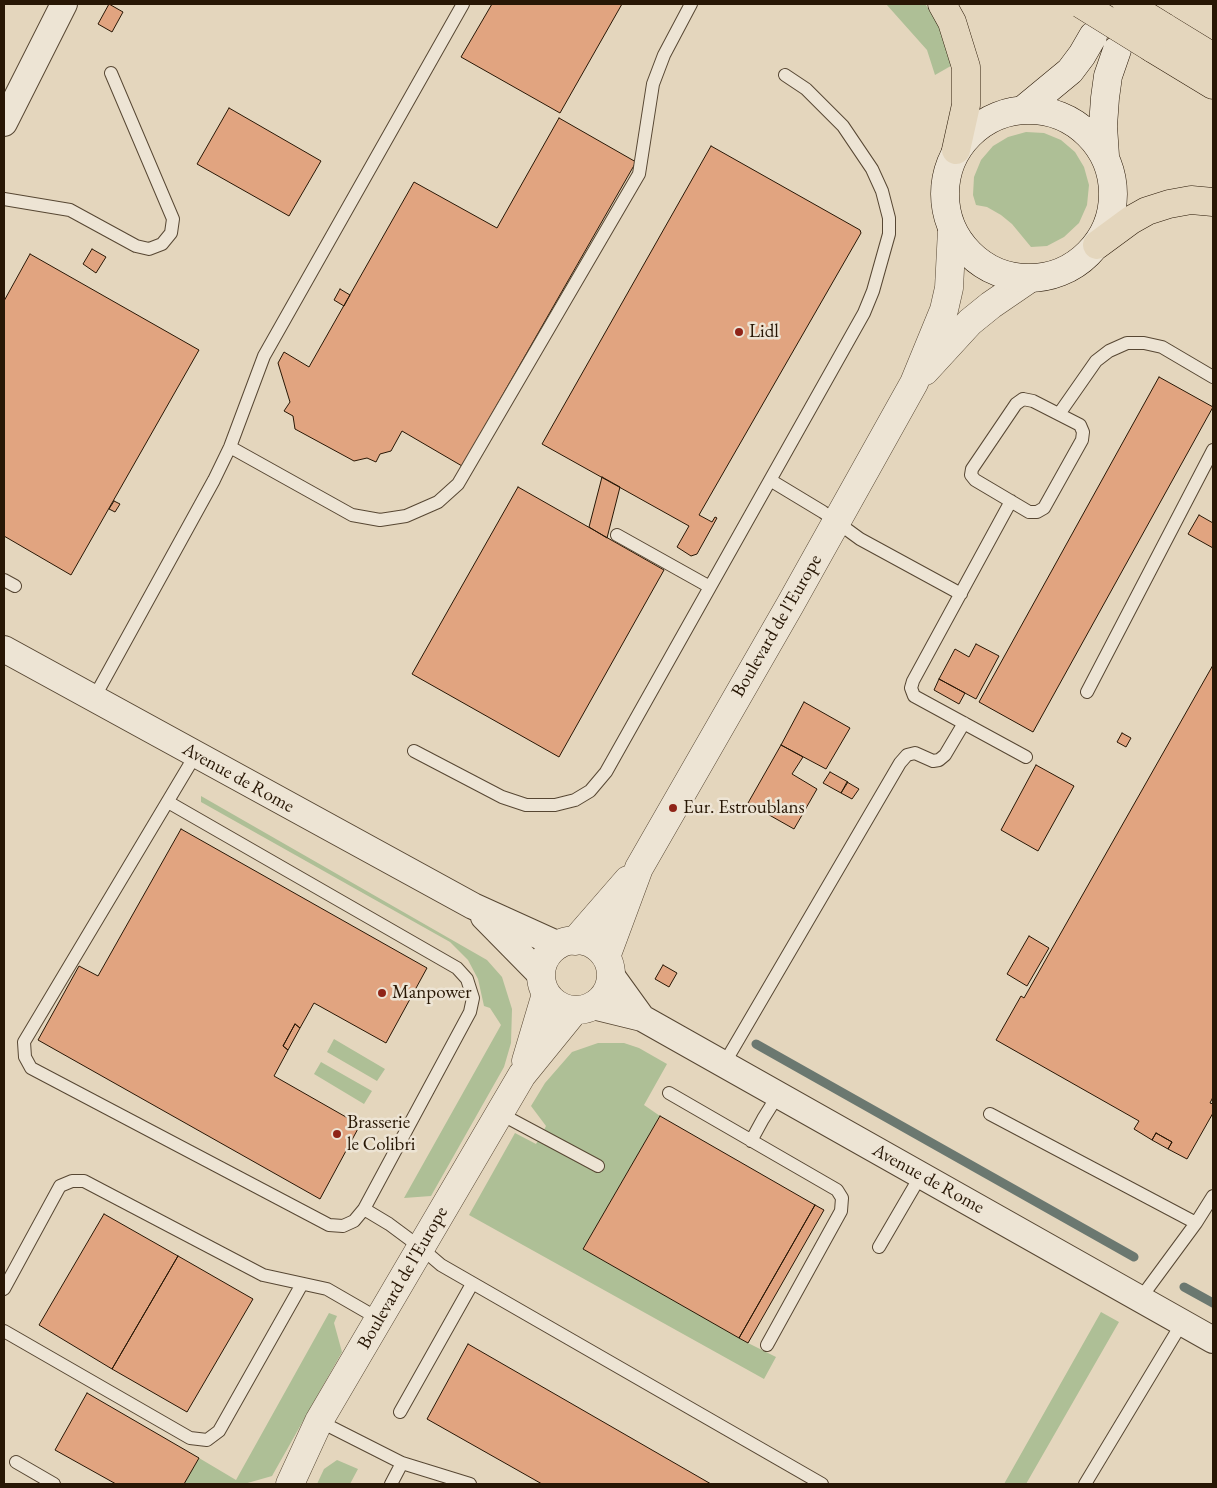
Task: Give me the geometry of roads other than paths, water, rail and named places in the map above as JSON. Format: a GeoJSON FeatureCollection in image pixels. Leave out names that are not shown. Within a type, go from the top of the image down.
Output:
{"type":"FeatureCollection","features":[{"type":"Feature","properties":{"kind":"main road"},"geometry":{"type":"LineString","coordinates":[[942,4],[952,22],[966,67],[966,105],[956,150]]}},
{"type":"Feature","properties":{"kind":"main road"},"geometry":{"type":"LineString","coordinates":[[1081,4],[1158,38],[1213,57]]}},
{"type":"Feature","properties":{"kind":"main road"},"geometry":{"type":"LineString","coordinates":[[1127,4],[1158,38],[1213,85]]}},
{"type":"Feature","properties":{"kind":"main road"},"geometry":{"type":"LineString","coordinates":[[1097,245],[1131,220],[1147,211],[1184,201],[1213,202]]}},
{"type":"Feature","properties":{"kind":"street"},"geometry":{"type":"LineString","coordinates":[[4,123],[64,4]]}},
{"type":"Feature","properties":{"kind":"street"},"geometry":{"type":"LineString","coordinates":[[1024,109],[1070,71],[1093,36]]}},
{"type":"Feature","properties":{"kind":"street"},"geometry":{"type":"LineString","coordinates":[[1105,156],[1085,130],[1057,114],[1024,109],[998,115],[974,129],[956,150],[946,176],[944,204],[952,230],[970,256],[998,273],[1028,279],[1054,275],[1078,263],[1097,245],[1111,217],[1114,186],[1105,156],[1104,98],[1108,76],[1117,50]]}},
{"type":"Feature","properties":{"kind":"street","name":"Boulevard de l'Europe"},"geometry":{"type":"LineString","coordinates":[[609,966],[639,868],[914,383],[944,310],[950,288],[952,230]]}},
{"type":"Feature","properties":{"kind":"street","name":"Boulevard de l'Europe"},"geometry":{"type":"LineString","coordinates":[[914,383],[970,322],[990,305],[1028,279]]}},
{"type":"Feature","properties":{"kind":"street","name":"Avenue de Rome"},"geometry":{"type":"LineString","coordinates":[[4,649],[473,906],[567,943]]}},
{"type":"Feature","properties":{"kind":"street","name":"Boulevard de l'Europe"},"geometry":{"type":"LineString","coordinates":[[567,943],[639,868]]}},
{"type":"Feature","properties":{"kind":"street","name":"Avenue de Rome"},"geometry":{"type":"LineString","coordinates":[[473,906],[543,984]]}},
{"type":"Feature","properties":{"kind":"street"},"geometry":{"type":"LineString","coordinates":[[587,942],[598,948],[609,966],[610,985],[606,994],[601,1001],[583,1009],[563,1008],[553,1002],[543,984],[546,958],[552,950],[567,943],[587,942]]}},
{"type":"Feature","properties":{"kind":"street","name":"Avenue de Rome"},"geometry":{"type":"LineString","coordinates":[[609,966],[642,1018]]}},
{"type":"Feature","properties":{"kind":"street","name":"Boulevard de l'Europe"},"geometry":{"type":"LineString","coordinates":[[522,1075],[543,984]]}},
{"type":"Feature","properties":{"kind":"street","name":"Boulevard de l'Europe"},"geometry":{"type":"LineString","coordinates":[[290,1484],[320,1421],[522,1075],[583,1009]]}},
{"type":"Feature","properties":{"kind":"street","name":"Avenue de Rome"},"geometry":{"type":"LineString","coordinates":[[583,1009],[642,1018],[1213,1340]]}},
{"type":"Feature","properties":{"kind":"lane"},"geometry":{"type":"LineString","coordinates":[[94,698],[214,480],[230,447],[264,356],[463,4]]}},
{"type":"Feature","properties":{"kind":"lane"},"geometry":{"type":"LineString","coordinates":[[230,447],[352,515],[380,520],[406,516],[438,502],[458,484],[639,174],[653,84],[664,55],[690,4]]}},
{"type":"Feature","properties":{"kind":"lane"},"geometry":{"type":"LineString","coordinates":[[4,199],[70,210],[136,246],[149,248],[162,244],[171,233],[173,219],[111,73]]}},
{"type":"Feature","properties":{"kind":"lane"},"geometry":{"type":"LineString","coordinates":[[414,751],[502,797],[526,805],[555,805],[575,800],[590,791],[606,772],[864,312],[873,291],[889,234],[889,218],[882,191],[860,148],[843,126],[806,89],[785,75]]}},
{"type":"Feature","properties":{"kind":"lane"},"geometry":{"type":"LineString","coordinates":[[1059,414],[1096,361],[1109,351],[1127,343],[1144,343],[1162,347],[1213,377]]}},
{"type":"Feature","properties":{"kind":"lane"},"geometry":{"type":"LineString","coordinates":[[1023,399],[1033,401],[1080,425],[1083,432],[1082,440],[1044,508],[1037,512],[1029,512],[1011,501],[975,480],[971,475],[972,469],[1016,404],[1023,399]]}},
{"type":"Feature","properties":{"kind":"lane"},"geometry":{"type":"LineString","coordinates":[[1087,692],[1213,450]]}},
{"type":"Feature","properties":{"kind":"lane"},"geometry":{"type":"LineString","coordinates":[[770,480],[809,503],[860,539],[960,594]]}},
{"type":"Feature","properties":{"kind":"lane"},"geometry":{"type":"LineString","coordinates":[[1011,501],[912,681],[911,688],[914,696],[1026,757]]}},
{"type":"Feature","properties":{"kind":"lane"},"geometry":{"type":"LineString","coordinates":[[617,535],[710,587]]}},
{"type":"Feature","properties":{"kind":"lane"},"geometry":{"type":"LineString","coordinates":[[724,1064],[900,763],[907,755],[915,753],[932,761],[940,760],[964,723]]}},
{"type":"Feature","properties":{"kind":"lane"},"geometry":{"type":"LineString","coordinates":[[168,802],[457,968],[467,979],[473,998],[470,1012],[364,1209],[354,1221],[343,1226],[330,1225],[31,1068],[25,1057],[24,1042],[196,754]]}},
{"type":"Feature","properties":{"kind":"lane"},"geometry":{"type":"LineString","coordinates":[[669,1093],[837,1190],[842,1198],[841,1211],[767,1345]]}},
{"type":"Feature","properties":{"kind":"lane"},"geometry":{"type":"LineString","coordinates":[[751,1141],[778,1095]]}},
{"type":"Feature","properties":{"kind":"lane"},"geometry":{"type":"LineString","coordinates":[[499,1113],[598,1166]]}},
{"type":"Feature","properties":{"kind":"lane"},"geometry":{"type":"LineString","coordinates":[[990,1114],[1196,1223]]}},
{"type":"Feature","properties":{"kind":"lane"},"geometry":{"type":"LineString","coordinates":[[879,1247],[921,1175]]}},
{"type":"Feature","properties":{"kind":"lane"},"geometry":{"type":"LineString","coordinates":[[4,1289],[60,1186],[72,1181],[84,1181],[263,1275],[327,1289],[379,1319]]}},
{"type":"Feature","properties":{"kind":"lane"},"geometry":{"type":"LineString","coordinates":[[1140,1299],[1196,1223],[1213,1196]]}},
{"type":"Feature","properties":{"kind":"lane"},"geometry":{"type":"LineString","coordinates":[[364,1209],[389,1224],[441,1265],[472,1284],[822,1484]]}},
{"type":"Feature","properties":{"kind":"lane"},"geometry":{"type":"LineString","coordinates":[[4,1330],[190,1438],[207,1440],[219,1431],[302,1284]]}},
{"type":"Feature","properties":{"kind":"lane"},"geometry":{"type":"LineString","coordinates":[[400,1412],[472,1284]]}},
{"type":"Feature","properties":{"kind":"lane"},"geometry":{"type":"LineString","coordinates":[[1085,1484],[1182,1323]]}},
{"type":"Feature","properties":{"kind":"lane"},"geometry":{"type":"LineString","coordinates":[[320,1421],[402,1463],[470,1484]]}},
{"type":"Feature","properties":{"kind":"lane"},"geometry":{"type":"LineString","coordinates":[[16,1462],[54,1484]]}},
{"type":"Feature","properties":{"kind":"lane"},"geometry":{"type":"LineString","coordinates":[[390,1484],[402,1463]]}},
{"type":"Feature","properties":{"kind":"waterway"},"geometry":{"type":"LineString","coordinates":[[756,1044],[1134,1257]]}},
{"type":"Feature","properties":{"kind":"waterway"},"geometry":{"type":"LineString","coordinates":[[1184,1287],[1213,1303]]}},
{"type":"Feature","properties":{"kind":"place","name":"Lidl"},"geometry":{"type":"Point","coordinates":[739,332]}},
{"type":"Feature","properties":{"kind":"place","name":"Eur. Estroublans"},"geometry":{"type":"Point","coordinates":[673,808]}},
{"type":"Feature","properties":{"kind":"place","name":"Manpower"},"geometry":{"type":"Point","coordinates":[382,993]}},
{"type":"Feature","properties":{"kind":"place","name":"Brasserie le Colibri"},"geometry":{"type":"Point","coordinates":[337,1134]}}]}
